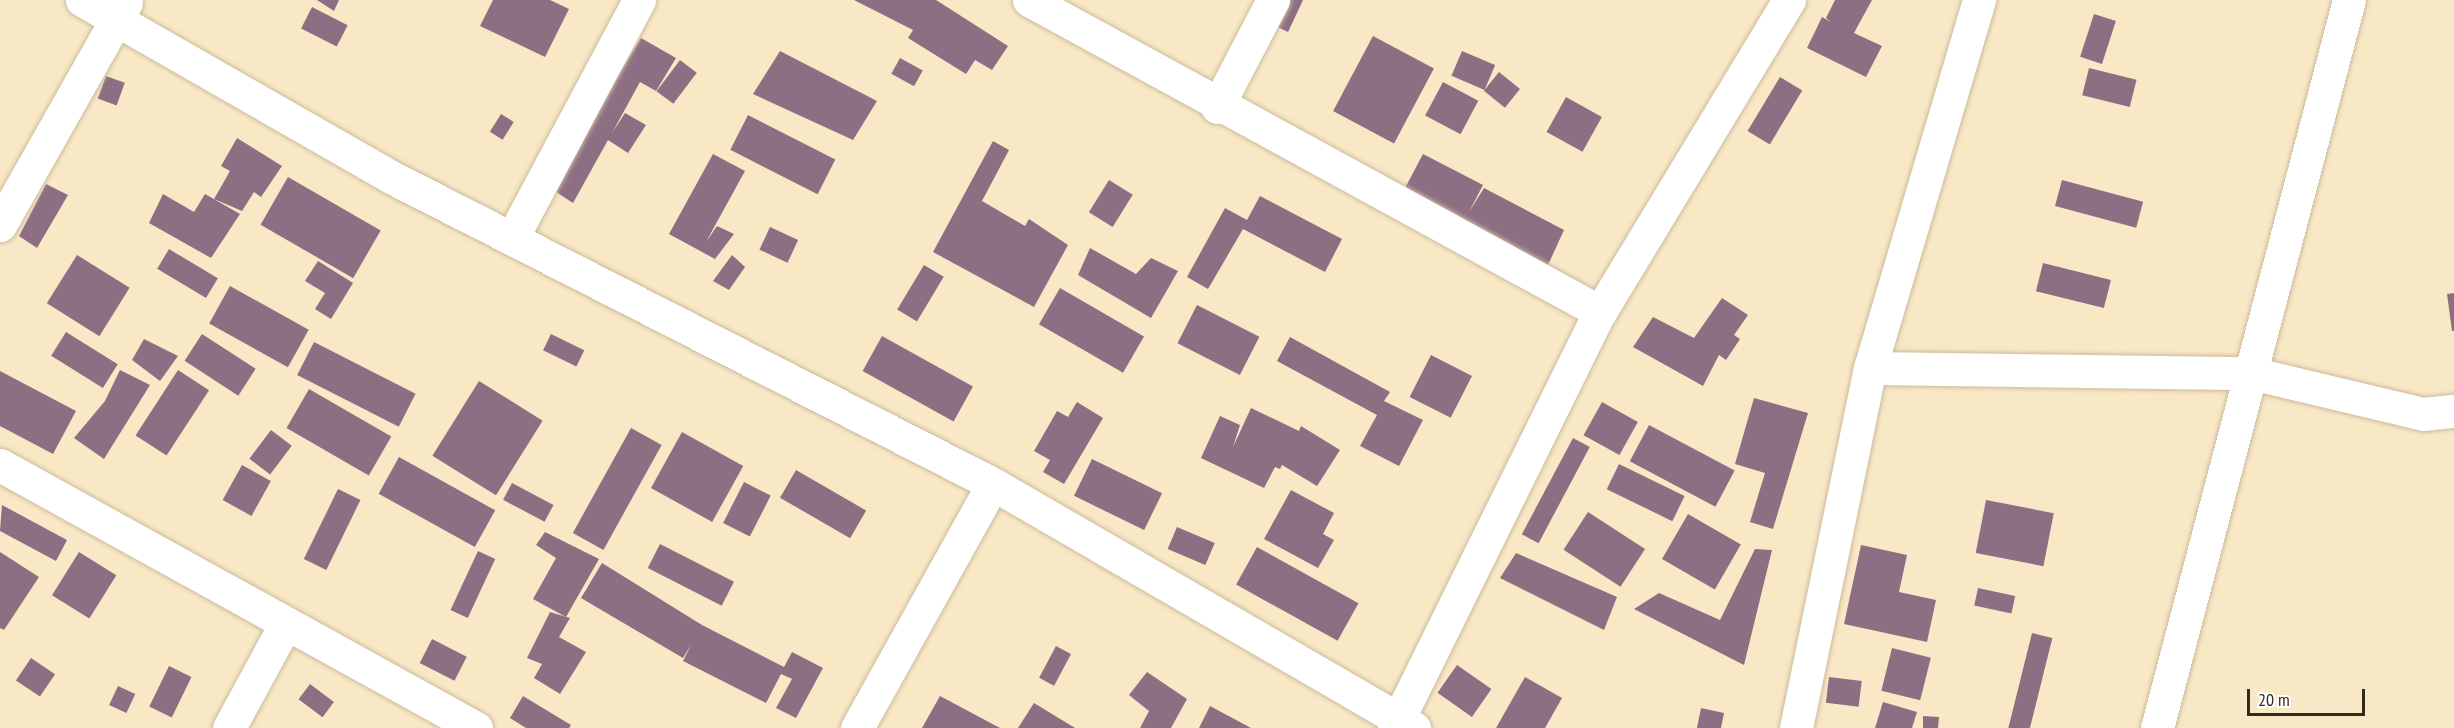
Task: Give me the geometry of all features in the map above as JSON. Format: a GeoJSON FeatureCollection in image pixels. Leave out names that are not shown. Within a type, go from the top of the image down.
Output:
{"type":"FeatureCollection","features":[{"type":"Feature","properties":{"kind":"street"},"geometry":{"type":"LineString","coordinates":[[82,0],[121,10],[393,178],[993,484],[1403,725],[1600,312],[1789,0]]}},
{"type":"Feature","properties":{"kind":"street"},"geometry":{"type":"LineString","coordinates":[[512,238],[639,0]]}},
{"type":"Feature","properties":{"kind":"street"},"geometry":{"type":"LineString","coordinates":[[1029,0],[1217,107],[1600,312]]}},
{"type":"Feature","properties":{"kind":"street"},"geometry":{"type":"LineString","coordinates":[[1217,107],[1273,0]]}},
{"type":"Feature","properties":{"kind":"street"},"geometry":{"type":"LineString","coordinates":[[1796,728],[1870,368],[1979,0]]}},
{"type":"Feature","properties":{"kind":"street"},"geometry":{"type":"LineString","coordinates":[[2157,728],[2349,0]]}},
{"type":"Feature","properties":{"kind":"street"},"geometry":{"type":"LineString","coordinates":[[0,225],[121,10]]}},
{"type":"Feature","properties":{"kind":"street"},"geometry":{"type":"LineString","coordinates":[[1870,368],[2251,373],[2423,414],[2454,411]]}},
{"type":"Feature","properties":{"kind":"street"},"geometry":{"type":"LineString","coordinates":[[0,465],[476,728]]}},
{"type":"Feature","properties":{"kind":"street"},"geometry":{"type":"LineString","coordinates":[[857,728],[993,484]]}},
{"type":"Feature","properties":{"kind":"street"},"geometry":{"type":"LineString","coordinates":[[229,728],[286,623]]}},
{"type":"Feature","properties":{"kind":"building"},"geometry":{"type":"Polygon","coordinates":[[[317,0],[339,0],[334,11],[317,0]]]}},
{"type":"Feature","properties":{"kind":"building"},"geometry":{"type":"Polygon","coordinates":[[[493,0],[550,0],[569,9],[545,57],[480,26],[493,0]]]}},
{"type":"Feature","properties":{"kind":"building"},"geometry":{"type":"Polygon","coordinates":[[[854,0],[936,0],[1008,46],[992,70],[975,60],[966,74],[908,38],[913,30],[854,0]]]}},
{"type":"Feature","properties":{"kind":"building"},"geometry":{"type":"Polygon","coordinates":[[[1280,0],[1303,0],[1288,32],[1269,23],[1280,0]]]}},
{"type":"Feature","properties":{"kind":"building"},"geometry":{"type":"Polygon","coordinates":[[[1835,0],[1872,0],[1854,33],[1882,46],[1866,77],[1807,48],[1822,17],[1831,22],[1826,18],[1835,0]]]}},
{"type":"Feature","properties":{"kind":"building"},"geometry":{"type":"Polygon","coordinates":[[[312,7],[348,25],[337,47],[301,28],[312,7]]]}},
{"type":"Feature","properties":{"kind":"building"},"geometry":{"type":"Polygon","coordinates":[[[2094,14],[2116,21],[2102,64],[2080,57],[2094,14]]]}},
{"type":"Feature","properties":{"kind":"building"},"geometry":{"type":"Polygon","coordinates":[[[1373,36],[1434,68],[1394,143],[1333,111],[1373,36]]]}},
{"type":"Feature","properties":{"kind":"building"},"geometry":{"type":"Polygon","coordinates":[[[641,38],[676,58],[656,91],[640,82],[612,133],[625,113],[646,125],[628,153],[608,140],[573,203],[550,188],[641,38]]]}},
{"type":"Feature","properties":{"kind":"building"},"geometry":{"type":"Polygon","coordinates":[[[780,51],[877,101],[853,140],[753,94],[780,51]]]}},
{"type":"Feature","properties":{"kind":"building"},"geometry":{"type":"Polygon","coordinates":[[[1462,51],[1495,65],[1485,90],[1451,76],[1462,51]]]}},
{"type":"Feature","properties":{"kind":"building"},"geometry":{"type":"Polygon","coordinates":[[[900,58],[923,71],[914,86],[891,74],[900,58]]]}},
{"type":"Feature","properties":{"kind":"building"},"geometry":{"type":"Polygon","coordinates":[[[680,60],[697,73],[673,104],[657,91],[680,60]]]}},
{"type":"Feature","properties":{"kind":"building"},"geometry":{"type":"Polygon","coordinates":[[[2089,68],[2137,80],[2130,107],[2082,95],[2089,68]]]}},
{"type":"Feature","properties":{"kind":"building"},"geometry":{"type":"Polygon","coordinates":[[[1499,72],[1520,89],[1505,108],[1484,91],[1499,72]]]}},
{"type":"Feature","properties":{"kind":"building"},"geometry":{"type":"Polygon","coordinates":[[[106,76],[125,83],[117,105],[98,99],[106,76]]]}},
{"type":"Feature","properties":{"kind":"building"},"geometry":{"type":"Polygon","coordinates":[[[1780,77],[1802,90],[1770,144],[1748,131],[1780,77]]]}},
{"type":"Feature","properties":{"kind":"building"},"geometry":{"type":"Polygon","coordinates":[[[1443,82],[1478,101],[1460,134],[1425,116],[1443,82]]]}},
{"type":"Feature","properties":{"kind":"building"},"geometry":{"type":"Polygon","coordinates":[[[1566,97],[1602,117],[1582,152],[1547,132],[1566,97]]]}},
{"type":"Feature","properties":{"kind":"building"},"geometry":{"type":"Polygon","coordinates":[[[501,114],[514,122],[503,140],[490,132],[501,114]]]}},
{"type":"Feature","properties":{"kind":"building"},"geometry":{"type":"Polygon","coordinates":[[[748,115],[835,159],[818,194],[730,150],[748,115]]]}},
{"type":"Feature","properties":{"kind":"building"},"geometry":{"type":"Polygon","coordinates":[[[237,138],[282,166],[261,197],[254,192],[242,211],[214,199],[230,171],[221,166],[237,138]]]}},
{"type":"Feature","properties":{"kind":"building"},"geometry":{"type":"Polygon","coordinates":[[[993,141],[1009,150],[982,201],[1025,226],[1029,219],[1068,245],[1034,307],[933,252],[993,141]]]}},
{"type":"Feature","properties":{"kind":"building"},"geometry":{"type":"Polygon","coordinates":[[[713,154],[745,171],[706,242],[717,226],[734,234],[715,259],[669,234],[713,154]]]}},
{"type":"Feature","properties":{"kind":"building"},"geometry":{"type":"Polygon","coordinates":[[[1423,154],[1483,185],[1469,212],[1484,188],[1564,230],[1548,265],[1404,190],[1423,154]]]}},
{"type":"Feature","properties":{"kind":"building"},"geometry":{"type":"Polygon","coordinates":[[[288,177],[381,230],[353,278],[260,225],[288,177]]]}},
{"type":"Feature","properties":{"kind":"building"},"geometry":{"type":"Polygon","coordinates":[[[1109,180],[1133,195],[1113,227],[1089,212],[1109,180]]]}},
{"type":"Feature","properties":{"kind":"building"},"geometry":{"type":"Polygon","coordinates":[[[2062,180],[2143,202],[2136,228],[2055,206],[2062,180]]]}},
{"type":"Feature","properties":{"kind":"building"},"geometry":{"type":"Polygon","coordinates":[[[46,184],[68,195],[37,248],[19,236],[46,184]]]}},
{"type":"Feature","properties":{"kind":"building"},"geometry":{"type":"Polygon","coordinates":[[[163,194],[194,212],[205,194],[240,214],[211,258],[149,223],[163,194]]]}},
{"type":"Feature","properties":{"kind":"building"},"geometry":{"type":"Polygon","coordinates":[[[1260,196],[1342,239],[1325,272],[1243,229],[1208,289],[1187,277],[1225,208],[1247,220],[1260,196]]]}},
{"type":"Feature","properties":{"kind":"building"},"geometry":{"type":"Polygon","coordinates":[[[770,227],[798,240],[788,263],[759,250],[770,227]]]}},
{"type":"Feature","properties":{"kind":"building"},"geometry":{"type":"Polygon","coordinates":[[[1090,248],[1136,274],[1151,258],[1178,271],[1151,318],[1078,275],[1090,248]]]}},
{"type":"Feature","properties":{"kind":"building"},"geometry":{"type":"Polygon","coordinates":[[[169,249],[218,278],[206,298],[157,269],[169,249]]]}},
{"type":"Feature","properties":{"kind":"building"},"geometry":{"type":"Polygon","coordinates":[[[77,255],[130,288],[99,336],[47,303],[77,255]]]}},
{"type":"Feature","properties":{"kind":"building"},"geometry":{"type":"Polygon","coordinates":[[[732,255],[745,267],[729,290],[713,281],[732,255]]]}},
{"type":"Feature","properties":{"kind":"building"},"geometry":{"type":"Polygon","coordinates":[[[318,261],[353,283],[331,319],[315,309],[325,293],[305,281],[318,261]]]}},
{"type":"Feature","properties":{"kind":"building"},"geometry":{"type":"Polygon","coordinates":[[[2043,263],[2111,280],[2104,308],[2036,291],[2043,263]]]}},
{"type":"Feature","properties":{"kind":"building"},"geometry":{"type":"Polygon","coordinates":[[[924,265],[944,277],[917,321],[897,310],[924,265]]]}},
{"type":"Feature","properties":{"kind":"building"},"geometry":{"type":"Polygon","coordinates":[[[230,286],[309,330],[288,367],[209,324],[230,286]]]}},
{"type":"Feature","properties":{"kind":"building"},"geometry":{"type":"Polygon","coordinates":[[[1060,288],[1144,336],[1123,373],[1039,324],[1060,288]]]}},
{"type":"Feature","properties":{"kind":"building"},"geometry":{"type":"Polygon","coordinates":[[[2454,293],[2454,331],[2452,331],[2447,294],[2454,293]]]}},
{"type":"Feature","properties":{"kind":"building"},"geometry":{"type":"Polygon","coordinates":[[[1722,298],[1748,315],[1734,335],[1740,339],[1726,360],[1719,355],[1703,386],[1633,347],[1653,317],[1694,338],[1722,298]]]}},
{"type":"Feature","properties":{"kind":"building"},"geometry":{"type":"Polygon","coordinates":[[[1197,305],[1259,337],[1240,375],[1177,343],[1197,305]]]}},
{"type":"Feature","properties":{"kind":"building"},"geometry":{"type":"Polygon","coordinates":[[[66,332],[118,364],[103,388],[51,356],[66,332]]]}},
{"type":"Feature","properties":{"kind":"building"},"geometry":{"type":"Polygon","coordinates":[[[202,334],[256,369],[238,396],[185,361],[202,334]]]}},
{"type":"Feature","properties":{"kind":"building"},"geometry":{"type":"Polygon","coordinates":[[[551,334],[584,350],[576,366],[543,350],[551,334]]]}},
{"type":"Feature","properties":{"kind":"building"},"geometry":{"type":"Polygon","coordinates":[[[882,336],[973,386],[954,421],[863,371],[882,336]]]}},
{"type":"Feature","properties":{"kind":"building"},"geometry":{"type":"Polygon","coordinates":[[[1290,337],[1390,392],[1384,401],[1423,420],[1399,466],[1360,446],[1377,415],[1277,361],[1290,337]]]}},
{"type":"Feature","properties":{"kind":"building"},"geometry":{"type":"Polygon","coordinates":[[[144,339],[178,356],[160,381],[132,360],[144,339]]]}},
{"type":"Feature","properties":{"kind":"building"},"geometry":{"type":"Polygon","coordinates":[[[314,342],[416,394],[399,427],[297,375],[314,342]]]}},
{"type":"Feature","properties":{"kind":"building"},"geometry":{"type":"Polygon","coordinates":[[[1431,355],[1472,376],[1451,418],[1410,397],[1431,355]]]}},
{"type":"Feature","properties":{"kind":"building"},"geometry":{"type":"Polygon","coordinates":[[[120,370],[150,385],[104,459],[74,438],[105,401],[120,370]]]}},
{"type":"Feature","properties":{"kind":"building"},"geometry":{"type":"Polygon","coordinates":[[[178,370],[209,390],[167,456],[136,435],[178,370]]]}},
{"type":"Feature","properties":{"kind":"building"},"geometry":{"type":"Polygon","coordinates":[[[0,371],[76,411],[53,454],[0,426],[0,371]]]}},
{"type":"Feature","properties":{"kind":"building"},"geometry":{"type":"Polygon","coordinates":[[[479,381],[543,421],[496,495],[432,456],[479,381]]]}},
{"type":"Feature","properties":{"kind":"building"},"geometry":{"type":"Polygon","coordinates":[[[309,389],[391,436],[369,475],[286,428],[309,389]]]}},
{"type":"Feature","properties":{"kind":"building"},"geometry":{"type":"Polygon","coordinates":[[[1754,398],[1808,413],[1773,529],[1750,522],[1765,473],[1735,464],[1754,398]]]}},
{"type":"Feature","properties":{"kind":"building"},"geometry":{"type":"Polygon","coordinates":[[[1077,402],[1103,418],[1064,484],[1043,472],[1050,460],[1034,451],[1057,411],[1068,417],[1077,402]]]}},
{"type":"Feature","properties":{"kind":"building"},"geometry":{"type":"Polygon","coordinates":[[[1602,402],[1638,422],[1619,455],[1584,435],[1602,402]]]}},
{"type":"Feature","properties":{"kind":"building"},"geometry":{"type":"Polygon","coordinates":[[[1251,408],[1299,431],[1301,426],[1340,450],[1317,486],[1282,465],[1280,469],[1275,467],[1264,488],[1201,458],[1220,416],[1240,425],[1233,447],[1251,408]]]}},
{"type":"Feature","properties":{"kind":"building"},"geometry":{"type":"Polygon","coordinates":[[[1649,425],[1735,471],[1715,507],[1630,461],[1649,425]]]}},
{"type":"Feature","properties":{"kind":"building"},"geometry":{"type":"Polygon","coordinates":[[[631,428],[662,445],[603,550],[573,533],[631,428]]]}},
{"type":"Feature","properties":{"kind":"building"},"geometry":{"type":"Polygon","coordinates":[[[271,430],[292,446],[270,474],[249,459],[271,430]]]}},
{"type":"Feature","properties":{"kind":"building"},"geometry":{"type":"Polygon","coordinates":[[[682,432],[743,466],[712,522],[651,488],[682,432]]]}},
{"type":"Feature","properties":{"kind":"building"},"geometry":{"type":"Polygon","coordinates":[[[1573,438],[1590,447],[1539,543],[1522,534],[1573,438]]]}},
{"type":"Feature","properties":{"kind":"building"},"geometry":{"type":"Polygon","coordinates":[[[399,457],[495,510],[475,547],[379,494],[399,457]]]}},
{"type":"Feature","properties":{"kind":"building"},"geometry":{"type":"Polygon","coordinates":[[[1092,459],[1162,493],[1144,530],[1074,496],[1092,459]]]}},
{"type":"Feature","properties":{"kind":"building"},"geometry":{"type":"Polygon","coordinates":[[[1619,464],[1685,496],[1672,521],[1607,489],[1619,464]]]}},
{"type":"Feature","properties":{"kind":"building"},"geometry":{"type":"Polygon","coordinates":[[[242,465],[271,481],[251,516],[223,500],[242,465]]]}},
{"type":"Feature","properties":{"kind":"building"},"geometry":{"type":"Polygon","coordinates":[[[796,470],[866,510],[850,538],[780,498],[796,470]]]}},
{"type":"Feature","properties":{"kind":"building"},"geometry":{"type":"Polygon","coordinates":[[[744,482],[771,496],[750,537],[723,523],[744,482]]]}},
{"type":"Feature","properties":{"kind":"building"},"geometry":{"type":"Polygon","coordinates":[[[512,483],[553,505],[545,522],[503,500],[512,483]]]}},
{"type":"Feature","properties":{"kind":"building"},"geometry":{"type":"Polygon","coordinates":[[[338,489],[360,500],[326,570],[304,559],[338,489]]]}},
{"type":"Feature","properties":{"kind":"building"},"geometry":{"type":"Polygon","coordinates":[[[1291,490],[1334,513],[1323,534],[1334,540],[1318,568],[1264,539],[1291,490]]]}},
{"type":"Feature","properties":{"kind":"building"},"geometry":{"type":"Polygon","coordinates":[[[1986,500],[2054,513],[2043,566],[1976,553],[1986,500]]]}},
{"type":"Feature","properties":{"kind":"building"},"geometry":{"type":"Polygon","coordinates":[[[2,505],[67,540],[56,561],[0,531],[2,505]]]}},
{"type":"Feature","properties":{"kind":"building"},"geometry":{"type":"Polygon","coordinates":[[[1588,512],[1645,549],[1621,587],[1563,550],[1588,512]]]}},
{"type":"Feature","properties":{"kind":"building"},"geometry":{"type":"Polygon","coordinates":[[[1688,514],[1741,545],[1715,590],[1662,559],[1688,514]]]}},
{"type":"Feature","properties":{"kind":"building"},"geometry":{"type":"Polygon","coordinates":[[[1177,527],[1215,543],[1205,565],[1168,549],[1177,527]]]}},
{"type":"Feature","properties":{"kind":"building"},"geometry":{"type":"Polygon","coordinates":[[[545,532],[599,559],[566,617],[533,599],[556,558],[536,545],[545,532]]]}},
{"type":"Feature","properties":{"kind":"building"},"geometry":{"type":"Polygon","coordinates":[[[660,544],[734,582],[722,606],[648,568],[660,544]]]}},
{"type":"Feature","properties":{"kind":"building"},"geometry":{"type":"Polygon","coordinates":[[[1861,545],[1907,555],[1899,592],[1936,600],[1927,642],[1844,624],[1861,545]]]}},
{"type":"Feature","properties":{"kind":"building"},"geometry":{"type":"Polygon","coordinates":[[[1257,547],[1358,603],[1338,641],[1236,585],[1257,547]]]}},
{"type":"Feature","properties":{"kind":"building"},"geometry":{"type":"Polygon","coordinates":[[[1755,549],[1772,550],[1744,665],[1634,609],[1659,593],[1720,620],[1755,549]]]}},
{"type":"Feature","properties":{"kind":"building"},"geometry":{"type":"Polygon","coordinates":[[[478,551],[495,559],[468,618],[451,610],[478,551]]]}},
{"type":"Feature","properties":{"kind":"building"},"geometry":{"type":"Polygon","coordinates":[[[0,552],[39,577],[4,630],[0,628],[0,552]]]}},
{"type":"Feature","properties":{"kind":"building"},"geometry":{"type":"Polygon","coordinates":[[[79,552],[116,575],[89,619],[52,595],[79,552]]]}},
{"type":"Feature","properties":{"kind":"building"},"geometry":{"type":"Polygon","coordinates":[[[1516,553],[1617,597],[1604,630],[1500,578],[1516,553]]]}},
{"type":"Feature","properties":{"kind":"building"},"geometry":{"type":"Polygon","coordinates":[[[602,563],[702,625],[784,667],[792,652],[823,668],[796,718],[776,708],[792,679],[781,674],[766,703],[683,661],[691,645],[683,658],[581,598],[602,563]]]}},
{"type":"Feature","properties":{"kind":"building"},"geometry":{"type":"Polygon","coordinates":[[[1978,588],[2015,596],[2011,614],[1974,606],[1978,588]]]}},
{"type":"Feature","properties":{"kind":"building"},"geometry":{"type":"Polygon","coordinates":[[[550,612],[570,618],[559,637],[586,652],[560,694],[534,678],[542,664],[527,658],[550,612]]]}},
{"type":"Feature","properties":{"kind":"building"},"geometry":{"type":"Polygon","coordinates":[[[2032,633],[2052,638],[2030,728],[2008,728],[2032,633]]]}},
{"type":"Feature","properties":{"kind":"building"},"geometry":{"type":"Polygon","coordinates":[[[432,639],[467,657],[454,681],[420,663],[432,639]]]}},
{"type":"Feature","properties":{"kind":"building"},"geometry":{"type":"Polygon","coordinates":[[[1056,646],[1071,654],[1054,686],[1039,678],[1056,646]]]}},
{"type":"Feature","properties":{"kind":"building"},"geometry":{"type":"Polygon","coordinates":[[[1892,648],[1931,658],[1920,700],[1881,691],[1892,648]]]}},
{"type":"Feature","properties":{"kind":"building"},"geometry":{"type":"Polygon","coordinates":[[[31,658],[55,674],[40,697],[16,680],[31,658]]]}},
{"type":"Feature","properties":{"kind":"building"},"geometry":{"type":"Polygon","coordinates":[[[1457,665],[1491,689],[1472,717],[1437,693],[1457,665]]]}},
{"type":"Feature","properties":{"kind":"building"},"geometry":{"type":"Polygon","coordinates":[[[169,666],[191,677],[172,717],[149,706],[169,666]]]}},
{"type":"Feature","properties":{"kind":"building"},"geometry":{"type":"Polygon","coordinates":[[[1147,672],[1187,699],[1171,728],[1140,728],[1149,711],[1129,695],[1147,672]]]}},
{"type":"Feature","properties":{"kind":"building"},"geometry":{"type":"Polygon","coordinates":[[[1525,677],[1562,698],[1545,728],[1496,728],[1525,677]]]}},
{"type":"Feature","properties":{"kind":"building"},"geometry":{"type":"Polygon","coordinates":[[[1829,677],[1862,681],[1859,707],[1826,703],[1829,677]]]}},
{"type":"Feature","properties":{"kind":"building"},"geometry":{"type":"Polygon","coordinates":[[[310,684],[334,702],[323,717],[299,699],[310,684]]]}},
{"type":"Feature","properties":{"kind":"building"},"geometry":{"type":"Polygon","coordinates":[[[118,686],[135,694],[126,713],[109,705],[118,686]]]}},
{"type":"Feature","properties":{"kind":"building"},"geometry":{"type":"Polygon","coordinates":[[[523,696],[571,725],[569,728],[526,728],[510,718],[523,696]]]}},
{"type":"Feature","properties":{"kind":"building"},"geometry":{"type":"Polygon","coordinates":[[[940,696],[1000,728],[922,728],[940,696]]]}},
{"type":"Feature","properties":{"kind":"building"},"geometry":{"type":"Polygon","coordinates":[[[1883,702],[1917,712],[1912,728],[1875,728],[1883,702]]]}},
{"type":"Feature","properties":{"kind":"building"},"geometry":{"type":"Polygon","coordinates":[[[1034,703],[1075,728],[1018,728],[1034,703]]]}},
{"type":"Feature","properties":{"kind":"building"},"geometry":{"type":"Polygon","coordinates":[[[1210,706],[1251,728],[1199,728],[1210,706]]]}},
{"type":"Feature","properties":{"kind":"building"},"geometry":{"type":"Polygon","coordinates":[[[1701,708],[1724,713],[1721,728],[1697,728],[1701,708]]]}},
{"type":"Feature","properties":{"kind":"building"},"geometry":{"type":"Polygon","coordinates":[[[1923,716],[1939,717],[1938,728],[1923,728],[1923,716]]]}}]}
